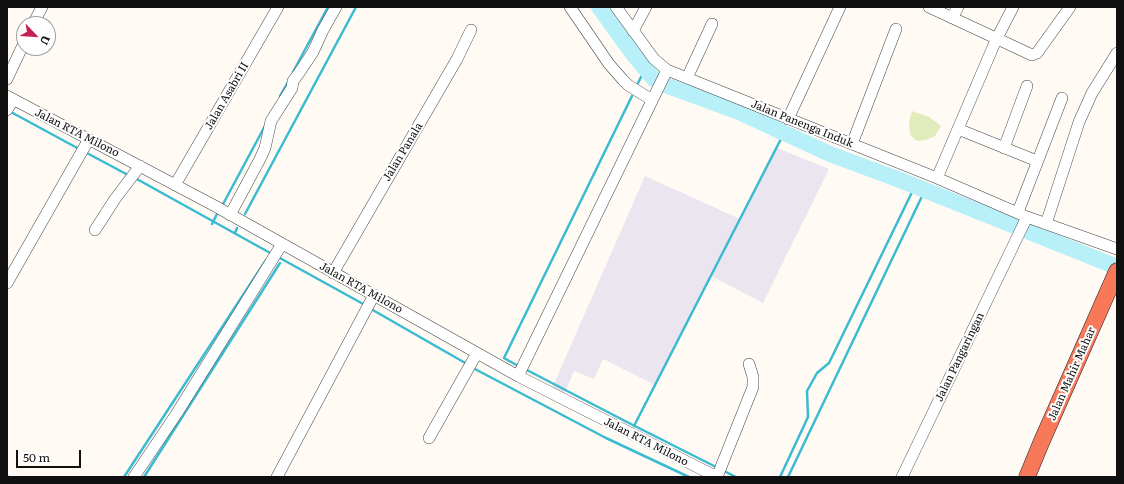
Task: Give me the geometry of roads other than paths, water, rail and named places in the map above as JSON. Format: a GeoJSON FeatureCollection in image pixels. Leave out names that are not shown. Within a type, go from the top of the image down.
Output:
{"type":"FeatureCollection","features":[{"type":"Feature","properties":{"kind":"highway","name":"Jalan Mahir Mahar"},"geometry":{"type":"LineString","coordinates":[[1027,477],[1115,275]]}},
{"type":"Feature","properties":{"kind":"street"},"geometry":{"type":"LineString","coordinates":[[37,16],[42,7]]}},
{"type":"Feature","properties":{"kind":"street","name":"Jalan Asabri II"},"geometry":{"type":"LineString","coordinates":[[175,185],[278,7]]}},
{"type":"Feature","properties":{"kind":"street"},"geometry":{"type":"LineString","coordinates":[[230,215],[265,148],[270,121],[292,88],[293,81],[313,52],[336,7]]}},
{"type":"Feature","properties":{"kind":"street"},"geometry":{"type":"LineString","coordinates":[[570,7],[609,64],[623,80],[628,85],[652,100]]}},
{"type":"Feature","properties":{"kind":"street"},"geometry":{"type":"LineString","coordinates":[[518,376],[666,73],[632,31],[616,7]]}},
{"type":"Feature","properties":{"kind":"street"},"geometry":{"type":"LineString","coordinates":[[632,31],[646,7]]}},
{"type":"Feature","properties":{"kind":"street"},"geometry":{"type":"LineString","coordinates":[[788,119],[840,7]]}},
{"type":"Feature","properties":{"kind":"street"},"geometry":{"type":"LineString","coordinates":[[930,7],[1026,54],[1034,55],[1070,7]]}},
{"type":"Feature","properties":{"kind":"street"},"geometry":{"type":"LineString","coordinates":[[952,18],[958,7]]}},
{"type":"Feature","properties":{"kind":"street"},"geometry":{"type":"LineString","coordinates":[[937,178],[996,40],[1012,7]]}},
{"type":"Feature","properties":{"kind":"street"},"geometry":{"type":"LineString","coordinates":[[687,78],[712,24]]}},
{"type":"Feature","properties":{"kind":"street"},"geometry":{"type":"LineString","coordinates":[[852,144],[896,29]]}},
{"type":"Feature","properties":{"kind":"street","name":"Jalan Panala"},"geometry":{"type":"LineString","coordinates":[[333,273],[453,66],[471,30]]}},
{"type":"Feature","properties":{"kind":"street"},"geometry":{"type":"LineString","coordinates":[[1046,224],[1079,122],[1092,93],[1117,53]]}},
{"type":"Feature","properties":{"kind":"street"},"geometry":{"type":"LineString","coordinates":[[7,79],[18,56]]}},
{"type":"Feature","properties":{"kind":"street","name":"Jalan Panenga Induk"},"geometry":{"type":"LineString","coordinates":[[666,73],[687,78],[937,178],[1023,218],[1046,224],[1117,249]]}},
{"type":"Feature","properties":{"kind":"street"},"geometry":{"type":"LineString","coordinates":[[1004,148],[1027,86]]}},
{"type":"Feature","properties":{"kind":"street"},"geometry":{"type":"LineString","coordinates":[[7,110],[10,98]]}},
{"type":"Feature","properties":{"kind":"street","name":"Jalan RTA Milono"},"geometry":{"type":"LineString","coordinates":[[10,98],[230,215],[518,376],[717,477]]}},
{"type":"Feature","properties":{"kind":"street","name":"Jalan Pangaringan"},"geometry":{"type":"LineString","coordinates":[[902,477],[1017,238],[1037,161],[1062,98]]}},
{"type":"Feature","properties":{"kind":"street"},"geometry":{"type":"LineString","coordinates":[[958,129],[1037,161]]}},
{"type":"Feature","properties":{"kind":"street"},"geometry":{"type":"LineString","coordinates":[[7,283],[89,139]]}},
{"type":"Feature","properties":{"kind":"street"},"geometry":{"type":"LineString","coordinates":[[95,230],[115,199],[140,166]]}},
{"type":"Feature","properties":{"kind":"street"},"geometry":{"type":"LineString","coordinates":[[134,477],[177,413],[282,244]]}},
{"type":"Feature","properties":{"kind":"street"},"geometry":{"type":"LineString","coordinates":[[277,477],[374,295]]}},
{"type":"Feature","properties":{"kind":"street"},"geometry":{"type":"LineString","coordinates":[[429,438],[477,353]]}},
{"type":"Feature","properties":{"kind":"street"},"geometry":{"type":"LineString","coordinates":[[717,477],[753,387],[753,377],[749,364]]}},
{"type":"Feature","properties":{"kind":"waterway"},"geometry":{"type":"LineString","coordinates":[[293,72],[328,7]]}},
{"type":"Feature","properties":{"kind":"waterway"},"geometry":{"type":"LineString","coordinates":[[245,214],[356,7]]}},
{"type":"Feature","properties":{"kind":"waterway"},"geometry":{"type":"LineString","coordinates":[[599,7],[633,54],[654,79],[668,86],[739,112],[830,154],[900,180],[1117,267]]}},
{"type":"Feature","properties":{"kind":"waterway"},"geometry":{"type":"LineString","coordinates":[[638,83],[645,69]]}},
{"type":"Feature","properties":{"kind":"waterway"},"geometry":{"type":"LineString","coordinates":[[280,96],[288,82]]}},
{"type":"Feature","properties":{"kind":"waterway"},"geometry":{"type":"LineString","coordinates":[[668,86],[748,111],[877,169],[951,196],[1020,224]]}},
{"type":"Feature","properties":{"kind":"waterway"},"geometry":{"type":"LineString","coordinates":[[520,367],[504,358],[632,96]]}},
{"type":"Feature","properties":{"kind":"waterway"},"geometry":{"type":"LineString","coordinates":[[9,111],[81,150]]}},
{"type":"Feature","properties":{"kind":"waterway"},"geometry":{"type":"LineString","coordinates":[[222,206],[266,124]]}},
{"type":"Feature","properties":{"kind":"waterway"},"geometry":{"type":"LineString","coordinates":[[634,426],[784,133]]}},
{"type":"Feature","properties":{"kind":"waterway"},"geometry":{"type":"LineString","coordinates":[[85,152],[128,175]]}},
{"type":"Feature","properties":{"kind":"waterway"},"geometry":{"type":"LineString","coordinates":[[135,178],[272,254]]}},
{"type":"Feature","properties":{"kind":"waterway"},"geometry":{"type":"LineString","coordinates":[[780,477],[808,417],[807,391],[817,373],[829,363],[915,186]]}},
{"type":"Feature","properties":{"kind":"waterway"},"geometry":{"type":"LineString","coordinates":[[788,477],[925,190]]}},
{"type":"Feature","properties":{"kind":"waterway"},"geometry":{"type":"LineString","coordinates":[[212,224],[218,212]]}},
{"type":"Feature","properties":{"kind":"waterway"},"geometry":{"type":"LineString","coordinates":[[1027,227],[1102,257]]}},
{"type":"Feature","properties":{"kind":"waterway"},"geometry":{"type":"LineString","coordinates":[[235,233],[237,228]]}},
{"type":"Feature","properties":{"kind":"waterway"},"geometry":{"type":"LineString","coordinates":[[278,257],[365,305]]}},
{"type":"Feature","properties":{"kind":"waterway"},"geometry":{"type":"LineString","coordinates":[[124,477],[266,260]]}},
{"type":"Feature","properties":{"kind":"waterway"},"geometry":{"type":"LineString","coordinates":[[144,477],[280,263]]}},
{"type":"Feature","properties":{"kind":"waterway"},"geometry":{"type":"LineString","coordinates":[[371,309],[467,364]]}},
{"type":"Feature","properties":{"kind":"waterway"},"geometry":{"type":"LineString","coordinates":[[473,368],[606,438],[689,477]]}},
{"type":"Feature","properties":{"kind":"waterway"},"geometry":{"type":"LineString","coordinates":[[525,369],[718,468]]}},
{"type":"Feature","properties":{"kind":"waterway"},"geometry":{"type":"LineString","coordinates":[[722,470],[736,477]]}}]}
